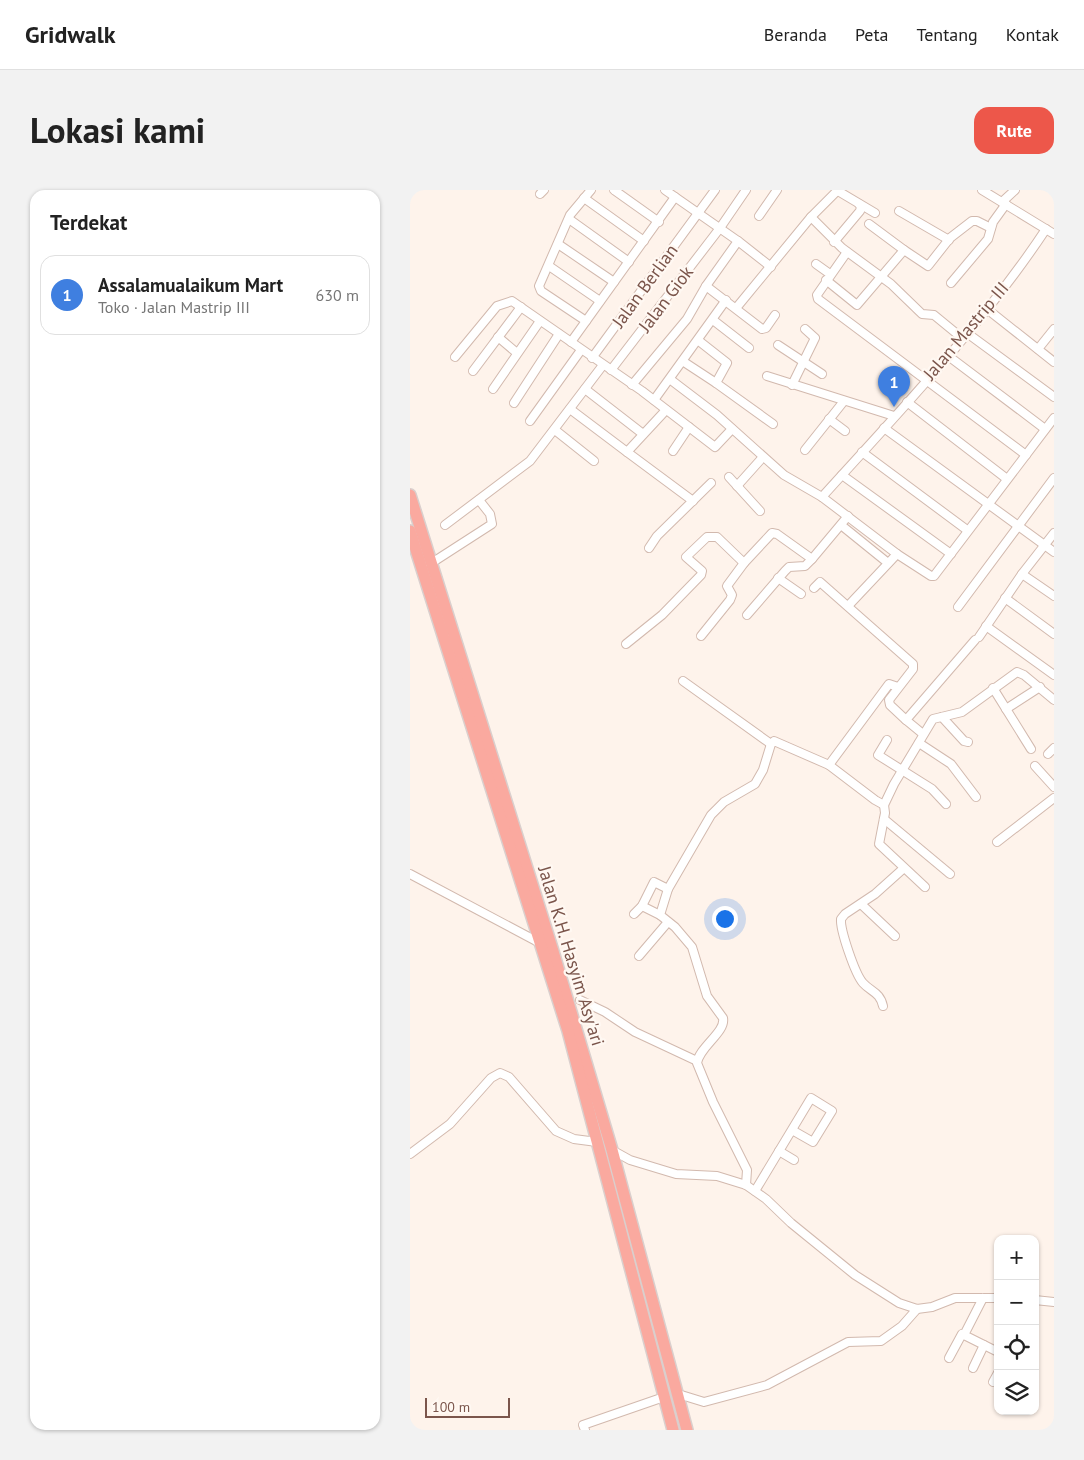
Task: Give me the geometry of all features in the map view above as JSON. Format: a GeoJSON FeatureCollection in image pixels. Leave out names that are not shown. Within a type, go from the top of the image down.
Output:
{"type":"FeatureCollection","features":[{"type":"Feature","properties":{"kind":"highway","name":"Jalan K.H. Hasyim Asy'ari"},"geometry":{"type":"LineString","coordinates":[[410,495],[430,564],[552,948],[612,1150],[687,1430]]}},
{"type":"Feature","properties":{"kind":"highway","name":"Jalan K.H. Hasyim Asy'ari"},"geometry":{"type":"LineString","coordinates":[[410,531],[542,944],[575,1056],[672,1430]]}},
{"type":"Feature","properties":{"kind":"highway"},"geometry":{"type":"LineString","coordinates":[[635,1237],[632,1251],[646,1303],[643,1305],[639,1301]]}},
{"type":"Feature","properties":{"kind":"highway"},"geometry":{"type":"LineString","coordinates":[[656,1314],[652,1309],[649,1311],[665,1375],[662,1391]]}},
{"type":"Feature","properties":{"kind":"street"},"geometry":{"type":"LineString","coordinates":[[586,322],[539,288],[568,219],[591,190]]}},
{"type":"Feature","properties":{"kind":"street"},"geometry":{"type":"LineString","coordinates":[[614,190],[660,222]]}},
{"type":"Feature","properties":{"kind":"street"},"geometry":{"type":"LineString","coordinates":[[665,190],[738,241],[771,267]]}},
{"type":"Feature","properties":{"kind":"street","name":"Jalan Berlian"},"geometry":{"type":"LineString","coordinates":[[592,358],[715,190]]}},
{"type":"Feature","properties":{"kind":"street","name":"Jalan Giok"},"geometry":{"type":"LineString","coordinates":[[611,370],[720,228],[746,190]]}},
{"type":"Feature","properties":{"kind":"street"},"geometry":{"type":"LineString","coordinates":[[759,216],[777,190]]}},
{"type":"Feature","properties":{"kind":"street"},"geometry":{"type":"LineString","coordinates":[[737,307],[757,280],[771,267],[811,217],[838,190],[875,213]]}},
{"type":"Feature","properties":{"kind":"street"},"geometry":{"type":"LineString","coordinates":[[982,190],[1054,234]]}},
{"type":"Feature","properties":{"kind":"street"},"geometry":{"type":"LineString","coordinates":[[951,283],[988,239],[991,228],[1004,203],[1015,190]]}},
{"type":"Feature","properties":{"kind":"street"},"geometry":{"type":"LineString","coordinates":[[571,342],[644,241],[660,222],[675,197]]}},
{"type":"Feature","properties":{"kind":"street"},"geometry":{"type":"LineString","coordinates":[[584,198],[644,241]]}},
{"type":"Feature","properties":{"kind":"street"},"geometry":{"type":"LineString","coordinates":[[834,242],[860,211],[861,207],[859,204]]}},
{"type":"Feature","properties":{"kind":"street"},"geometry":{"type":"LineString","coordinates":[[899,211],[949,240]]}},
{"type":"Feature","properties":{"kind":"street"},"geometry":{"type":"LineString","coordinates":[[811,217],[834,242],[882,278],[922,314],[934,315],[1054,397]]}},
{"type":"Feature","properties":{"kind":"street"},"geometry":{"type":"LineString","coordinates":[[568,219],[629,262]]}},
{"type":"Feature","properties":{"kind":"street"},"geometry":{"type":"LineString","coordinates":[[869,224],[928,266],[949,240],[974,221],[991,228]]}},
{"type":"Feature","properties":{"kind":"street","name":"Jalan Mastrip III"},"geometry":{"type":"LineString","coordinates":[[822,497],[986,310],[1022,264],[1046,229]]}},
{"type":"Feature","properties":{"kind":"street"},"geometry":{"type":"LineString","coordinates":[[632,384],[687,319],[706,286],[738,241]]}},
{"type":"Feature","properties":{"kind":"street"},"geometry":{"type":"LineString","coordinates":[[558,244],[614,282]]}},
{"type":"Feature","properties":{"kind":"street"},"geometry":{"type":"LineString","coordinates":[[816,264],[857,305],[904,250]]}},
{"type":"Feature","properties":{"kind":"street"},"geometry":{"type":"LineString","coordinates":[[847,252],[816,296],[1026,455]]}},
{"type":"Feature","properties":{"kind":"street"},"geometry":{"type":"LineString","coordinates":[[549,266],[600,302]]}},
{"type":"Feature","properties":{"kind":"street"},"geometry":{"type":"LineString","coordinates":[[706,286],[737,307],[762,329],[766,328],[775,314]]}},
{"type":"Feature","properties":{"kind":"street"},"geometry":{"type":"LineString","coordinates":[[654,400],[684,362],[726,300]]}},
{"type":"Feature","properties":{"kind":"street"},"geometry":{"type":"LineString","coordinates":[[455,357],[497,306],[510,301],[632,384],[714,447],[732,429]]}},
{"type":"Feature","properties":{"kind":"street"},"geometry":{"type":"LineString","coordinates":[[473,370],[521,308]]}},
{"type":"Feature","properties":{"kind":"street"},"geometry":{"type":"LineString","coordinates":[[986,310],[1054,362]]}},
{"type":"Feature","properties":{"kind":"street"},"geometry":{"type":"LineString","coordinates":[[713,320],[749,348]]}},
{"type":"Feature","properties":{"kind":"street"},"geometry":{"type":"LineString","coordinates":[[493,389],[540,321]]}},
{"type":"Feature","properties":{"kind":"street"},"geometry":{"type":"LineString","coordinates":[[792,385],[815,338],[805,329]]}},
{"type":"Feature","properties":{"kind":"street"},"geometry":{"type":"LineString","coordinates":[[1038,350],[1054,329]]}},
{"type":"Feature","properties":{"kind":"street"},"geometry":{"type":"LineString","coordinates":[[514,403],[559,334]]}},
{"type":"Feature","properties":{"kind":"street"},"geometry":{"type":"LineString","coordinates":[[498,337],[517,353]]}},
{"type":"Feature","properties":{"kind":"street"},"geometry":{"type":"LineString","coordinates":[[699,341],[727,363],[716,384]]}},
{"type":"Feature","properties":{"kind":"street"},"geometry":{"type":"LineString","coordinates":[[778,345],[822,374]]}},
{"type":"Feature","properties":{"kind":"street"},"geometry":{"type":"LineString","coordinates":[[530,421],[581,350]]}},
{"type":"Feature","properties":{"kind":"street"},"geometry":{"type":"LineString","coordinates":[[947,355],[1045,429]]}},
{"type":"Feature","properties":{"kind":"street"},"geometry":{"type":"LineString","coordinates":[[684,362],[773,424]]}},
{"type":"Feature","properties":{"kind":"street"},"geometry":{"type":"LineString","coordinates":[[444,525],[520,471],[555,430],[603,365]]}},
{"type":"Feature","properties":{"kind":"street"},"geometry":{"type":"LineString","coordinates":[[767,376],[894,416]]}},
{"type":"Feature","properties":{"kind":"street"},"geometry":{"type":"LineString","coordinates":[[671,380],[732,429],[789,479],[822,497],[897,554],[928,575],[933,576],[1054,418]]}},
{"type":"Feature","properties":{"kind":"street"},"geometry":{"type":"LineString","coordinates":[[585,389],[644,434]]}},
{"type":"Feature","properties":{"kind":"street"},"geometry":{"type":"LineString","coordinates":[[804,450],[844,400]]}},
{"type":"Feature","properties":{"kind":"street"},"geometry":{"type":"LineString","coordinates":[[906,402],[1008,479]]}},
{"type":"Feature","properties":{"kind":"street"},"geometry":{"type":"LineString","coordinates":[[570,409],[693,501]]}},
{"type":"Feature","properties":{"kind":"street"},"geometry":{"type":"LineString","coordinates":[[627,452],[666,410]]}},
{"type":"Feature","properties":{"kind":"street"},"geometry":{"type":"LineString","coordinates":[[829,419],[845,431]]}},
{"type":"Feature","properties":{"kind":"street"},"geometry":{"type":"LineString","coordinates":[[673,451],[689,427]]}},
{"type":"Feature","properties":{"kind":"street"},"geometry":{"type":"LineString","coordinates":[[884,428],[1054,552]]}},
{"type":"Feature","properties":{"kind":"street"},"geometry":{"type":"LineString","coordinates":[[555,430],[594,461]]}},
{"type":"Feature","properties":{"kind":"street"},"geometry":{"type":"LineString","coordinates":[[862,452],[967,530]]}},
{"type":"Feature","properties":{"kind":"street"},"geometry":{"type":"LineString","coordinates":[[737,486],[763,457]]}},
{"type":"Feature","properties":{"kind":"street"},"geometry":{"type":"LineString","coordinates":[[842,475],[950,554]]}},
{"type":"Feature","properties":{"kind":"street"},"geometry":{"type":"LineString","coordinates":[[728,477],[760,512]]}},
{"type":"Feature","properties":{"kind":"street"},"geometry":{"type":"LineString","coordinates":[[958,607],[1054,478]]}},
{"type":"Feature","properties":{"kind":"street"},"geometry":{"type":"LineString","coordinates":[[649,548],[656,536],[711,483]]}},
{"type":"Feature","properties":{"kind":"street"},"geometry":{"type":"LineString","coordinates":[[430,564],[492,524],[490,514],[479,500]]}},
{"type":"Feature","properties":{"kind":"street"},"geometry":{"type":"LineString","coordinates":[[747,615],[789,567],[805,566],[812,560],[848,516]]}},
{"type":"Feature","properties":{"kind":"street"},"geometry":{"type":"LineString","coordinates":[[841,525],[888,563]]}},
{"type":"Feature","properties":{"kind":"street"},"geometry":{"type":"LineString","coordinates":[[700,636],[730,600],[732,596],[727,586],[744,563],[772,533],[777,534],[812,560]]}},
{"type":"Feature","properties":{"kind":"street"},"geometry":{"type":"LineString","coordinates":[[906,720],[977,639],[1022,574],[1054,533]]}},
{"type":"Feature","properties":{"kind":"street"},"geometry":{"type":"LineString","coordinates":[[626,644],[662,615],[701,575],[702,571],[686,557],[707,537],[717,536],[744,563]]}},
{"type":"Feature","properties":{"kind":"street"},"geometry":{"type":"LineString","coordinates":[[848,606],[897,554]]}},
{"type":"Feature","properties":{"kind":"street"},"geometry":{"type":"LineString","coordinates":[[1022,574],[1054,596]]}},
{"type":"Feature","properties":{"kind":"street"},"geometry":{"type":"LineString","coordinates":[[778,578],[801,594]]}},
{"type":"Feature","properties":{"kind":"street"},"geometry":{"type":"LineString","coordinates":[[814,588],[820,582],[913,664],[913,669],[898,687],[889,703],[923,734]]}},
{"type":"Feature","properties":{"kind":"street"},"geometry":{"type":"LineString","coordinates":[[1005,598],[1054,634]]}},
{"type":"Feature","properties":{"kind":"street"},"geometry":{"type":"LineString","coordinates":[[986,626],[1054,675]]}},
{"type":"Feature","properties":{"kind":"street"},"geometry":{"type":"LineString","coordinates":[[925,887],[879,844],[884,819],[884,805],[923,734],[933,720],[962,712],[1017,672],[1040,687],[1054,700]]}},
{"type":"Feature","properties":{"kind":"street"},"geometry":{"type":"LineString","coordinates":[[683,681],[771,744]]}},
{"type":"Feature","properties":{"kind":"street"},"geometry":{"type":"LineString","coordinates":[[829,765],[890,684],[898,687]]}},
{"type":"Feature","properties":{"kind":"street"},"geometry":{"type":"LineString","coordinates":[[1006,710],[1040,687]]}},
{"type":"Feature","properties":{"kind":"street"},"geometry":{"type":"LineString","coordinates":[[994,688],[1030,749]]}},
{"type":"Feature","properties":{"kind":"street"},"geometry":{"type":"LineString","coordinates":[[942,717],[964,741],[968,742]]}},
{"type":"Feature","properties":{"kind":"street"},"geometry":{"type":"LineString","coordinates":[[886,740],[878,754],[932,788],[946,804]]}},
{"type":"Feature","properties":{"kind":"street"},"geometry":{"type":"LineString","coordinates":[[771,744],[775,742],[829,765],[884,805]]}},
{"type":"Feature","properties":{"kind":"street"},"geometry":{"type":"LineString","coordinates":[[919,743],[951,764],[976,797]]}},
{"type":"Feature","properties":{"kind":"street"},"geometry":{"type":"LineString","coordinates":[[660,915],[668,889],[715,810],[732,796],[748,789],[759,779],[771,744]]}},
{"type":"Feature","properties":{"kind":"street"},"geometry":{"type":"LineString","coordinates":[[1035,766],[1054,786]]}},
{"type":"Feature","properties":{"kind":"street"},"geometry":{"type":"LineString","coordinates":[[997,842],[1054,798]]}},
{"type":"Feature","properties":{"kind":"street"},"geometry":{"type":"LineString","coordinates":[[884,819],[950,874]]}},
{"type":"Feature","properties":{"kind":"street"},"geometry":{"type":"LineString","coordinates":[[883,1006],[880,996],[862,981],[840,923],[845,914],[861,904],[904,868]]}},
{"type":"Feature","properties":{"kind":"street"},"geometry":{"type":"LineString","coordinates":[[410,874],[542,944]]}},
{"type":"Feature","properties":{"kind":"street"},"geometry":{"type":"LineString","coordinates":[[634,914],[642,906],[654,881],[668,889]]}},
{"type":"Feature","properties":{"kind":"street"},"geometry":{"type":"LineString","coordinates":[[861,904],[896,936]]}},
{"type":"Feature","properties":{"kind":"street"},"geometry":{"type":"LineString","coordinates":[[642,906],[660,915],[692,947],[707,996],[717,1008],[724,1022],[697,1061]]}},
{"type":"Feature","properties":{"kind":"street"},"geometry":{"type":"LineString","coordinates":[[639,956],[668,922]]}},
{"type":"Feature","properties":{"kind":"street"},"geometry":{"type":"LineString","coordinates":[[580,1000],[604,1012],[635,1032],[697,1061],[713,1102],[747,1170],[746,1185]]}},
{"type":"Feature","properties":{"kind":"street"},"geometry":{"type":"LineString","coordinates":[[410,1154],[446,1128],[490,1078],[500,1073],[509,1077],[556,1131],[574,1139],[597,1142]]}},
{"type":"Feature","properties":{"kind":"street"},"geometry":{"type":"LineString","coordinates":[[755,1191],[811,1098],[832,1110],[813,1142],[792,1130]]}},
{"type":"Feature","properties":{"kind":"street"},"geometry":{"type":"LineString","coordinates":[[612,1150],[630,1160],[676,1174],[716,1176],[746,1185],[865,1283],[899,1303],[918,1309],[932,1307],[955,1298],[994,1298]]}},
{"type":"Feature","properties":{"kind":"street"},"geometry":{"type":"LineString","coordinates":[[779,1151],[794,1160]]}},
{"type":"Feature","properties":{"kind":"street"},"geometry":{"type":"LineString","coordinates":[[949,1358],[962,1334],[964,1335],[983,1298]]}},
{"type":"Feature","properties":{"kind":"street"},"geometry":{"type":"LineString","coordinates":[[1039,1300],[1054,1302]]}},
{"type":"Feature","properties":{"kind":"street"},"geometry":{"type":"LineString","coordinates":[[678,1394],[704,1402],[767,1385],[848,1342],[881,1341],[902,1326],[918,1309]]}},
{"type":"Feature","properties":{"kind":"street"},"geometry":{"type":"LineString","coordinates":[[964,1335],[994,1350]]}},
{"type":"Feature","properties":{"kind":"street"},"geometry":{"type":"LineString","coordinates":[[973,1368],[984,1346]]}},
{"type":"Feature","properties":{"kind":"street"},"geometry":{"type":"LineString","coordinates":[[585,1430],[583,1425],[662,1391]]}},
{"type":"Feature","properties":{"kind":"place","name":"Assalamualaikum Mart"},"geometry":{"type":"Point","coordinates":[894,407]}}]}
